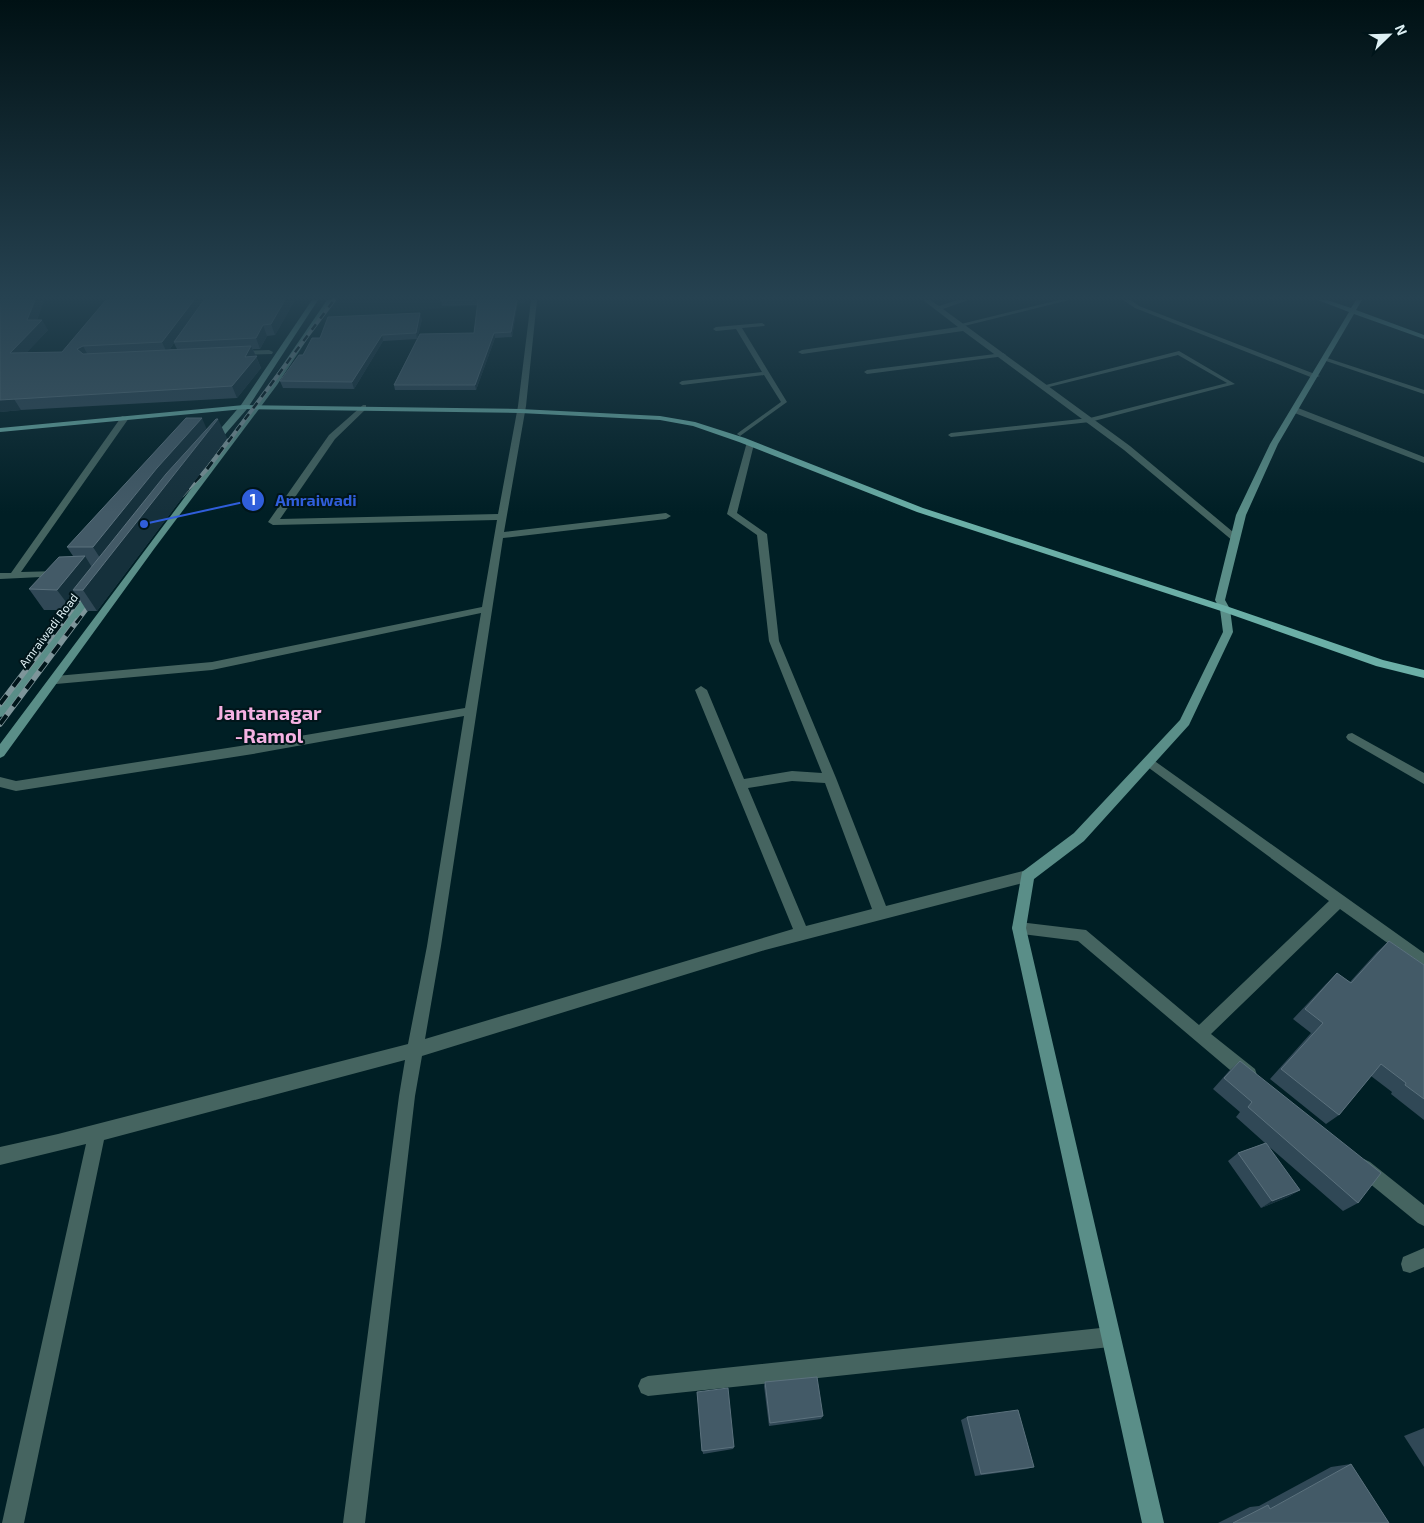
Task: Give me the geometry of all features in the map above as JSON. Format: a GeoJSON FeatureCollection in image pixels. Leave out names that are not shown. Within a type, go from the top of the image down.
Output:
{"type":"FeatureCollection","features":[{"type":"Feature","properties":{"kind":"main road"},"geometry":{"type":"LineString","coordinates":[[208,449],[246,404],[268,371]]}},
{"type":"Feature","properties":{"kind":"main road"},"geometry":{"type":"LineString","coordinates":[[0,752],[56,680],[172,519],[283,371]]}},
{"type":"Feature","properties":{"kind":"main road"},"geometry":{"type":"LineString","coordinates":[[1153,1523],[1019,928],[1028,876],[1080,837],[1185,722],[1228,632],[1225,609],[1220,600],[1241,515],[1270,453],[1319,371]]}},
{"type":"Feature","properties":{"kind":"main road"},"geometry":{"type":"LineString","coordinates":[[0,430],[246,404]]}},
{"type":"Feature","properties":{"kind":"main road"},"geometry":{"type":"LineString","coordinates":[[0,424],[246,404],[521,409],[662,414],[700,420],[935,508],[1220,600],[1381,655],[1424,666]]}},
{"type":"Feature","properties":{"kind":"main road"},"geometry":{"type":"LineString","coordinates":[[259,404],[363,408],[521,409],[660,418],[695,424],[920,510],[1225,609],[1380,663],[1424,674]]}},
{"type":"Feature","properties":{"kind":"main road","name":"Amraiwadi Road"},"geometry":{"type":"LineString","coordinates":[[0,713],[99,584]]}},
{"type":"Feature","properties":{"kind":"street"},"geometry":{"type":"LineString","coordinates":[[354,1523],[407,1096],[434,946],[486,609],[521,409],[526,371]]}},
{"type":"Feature","properties":{"kind":"street"},"geometry":{"type":"LineString","coordinates":[[1024,371],[1127,448],[1236,539]]}},
{"type":"Feature","properties":{"kind":"street"},"geometry":{"type":"LineString","coordinates":[[1303,371],[1316,376]]}},
{"type":"Feature","properties":{"kind":"street"},"geometry":{"type":"LineString","coordinates":[[363,408],[332,437],[273,522],[502,517]]}},
{"type":"Feature","properties":{"kind":"street"},"geometry":{"type":"LineString","coordinates":[[1295,410],[1424,460]]}},
{"type":"Feature","properties":{"kind":"street"},"geometry":{"type":"LineString","coordinates":[[14,575],[125,418]]}},
{"type":"Feature","properties":{"kind":"street"},"geometry":{"type":"LineString","coordinates":[[750,444],[732,514],[762,534],[774,641],[830,778],[881,913]]}},
{"type":"Feature","properties":{"kind":"street"},"geometry":{"type":"LineString","coordinates":[[498,536],[666,516]]}},
{"type":"Feature","properties":{"kind":"street"},"geometry":{"type":"LineString","coordinates":[[0,576],[71,573]]}},
{"type":"Feature","properties":{"kind":"street"},"geometry":{"type":"LineString","coordinates":[[56,680],[212,666],[486,609]]}},
{"type":"Feature","properties":{"kind":"street"},"geometry":{"type":"LineString","coordinates":[[701,690],[802,933]]}},
{"type":"Feature","properties":{"kind":"street"},"geometry":{"type":"LineString","coordinates":[[0,782],[16,786],[253,749],[470,711]]}},
{"type":"Feature","properties":{"kind":"street"},"geometry":{"type":"LineString","coordinates":[[1352,737],[1424,779]]}},
{"type":"Feature","properties":{"kind":"street"},"geometry":{"type":"LineString","coordinates":[[1149,762],[1424,962]]}},
{"type":"Feature","properties":{"kind":"street"},"geometry":{"type":"LineString","coordinates":[[740,784],[792,776],[830,778]]}},
{"type":"Feature","properties":{"kind":"street"},"geometry":{"type":"LineString","coordinates":[[0,1156],[415,1050],[765,943],[1028,876]]}},
{"type":"Feature","properties":{"kind":"street"},"geometry":{"type":"LineString","coordinates":[[1198,1034],[1339,900]]}},
{"type":"Feature","properties":{"kind":"street"},"geometry":{"type":"LineString","coordinates":[[1019,928],[1081,935],[1261,1085]]}},
{"type":"Feature","properties":{"kind":"street"},"geometry":{"type":"LineString","coordinates":[[14,1523],[97,1132]]}},
{"type":"Feature","properties":{"kind":"street"},"geometry":{"type":"LineString","coordinates":[[1354,1160],[1424,1217]]}},
{"type":"Feature","properties":{"kind":"street"},"geometry":{"type":"LineString","coordinates":[[648,1386],[1110,1337]]}},
{"type":"Feature","properties":{"kind":"lane"},"geometry":{"type":"LineString","coordinates":[[867,372],[875,371]]}},
{"type":"Feature","properties":{"kind":"lane"},"geometry":{"type":"LineString","coordinates":[[1044,386],[1105,371]]}},
{"type":"Feature","properties":{"kind":"lane"},"geometry":{"type":"LineString","coordinates":[[951,435],[1090,420],[1232,384],[1210,371]]}},
{"type":"Feature","properties":{"kind":"lane"},"geometry":{"type":"LineString","coordinates":[[1361,371],[1424,392]]}},
{"type":"Feature","properties":{"kind":"lane"},"geometry":{"type":"LineString","coordinates":[[682,383],[766,373],[784,402],[740,434]]}},
{"type":"Feature","properties":{"kind":"building"},"geometry":{"type":"Polygon","coordinates":[[[0,371],[244,371],[232,386],[0,400],[0,371]]]}},
{"type":"Feature","properties":{"kind":"building"},"geometry":{"type":"Polygon","coordinates":[[[287,371],[359,371],[352,382],[280,381],[287,371]]]}},
{"type":"Feature","properties":{"kind":"building"},"geometry":{"type":"Polygon","coordinates":[[[401,371],[480,371],[475,385],[394,385],[401,371]]]}},
{"type":"Feature","properties":{"kind":"building"},"geometry":{"type":"Polygon","coordinates":[[[186,418],[202,418],[157,468],[93,547],[67,547],[186,418]]]}},
{"type":"Feature","properties":{"kind":"building"},"geometry":{"type":"Polygon","coordinates":[[[218,419],[83,590],[73,590],[166,474],[218,419]]]}},
{"type":"Feature","properties":{"kind":"building"},"geometry":{"type":"Polygon","coordinates":[[[85,556],[57,590],[29,589],[59,557],[85,556]]]}},
{"type":"Feature","properties":{"kind":"building"},"geometry":{"type":"Polygon","coordinates":[[[1389,941],[1424,965],[1424,1099],[1381,1064],[1339,1115],[1281,1069],[1323,1023],[1305,1009],[1337,973],[1351,983],[1389,941]]]}},
{"type":"Feature","properties":{"kind":"building"},"geometry":{"type":"Polygon","coordinates":[[[1240,1061],[1381,1173],[1358,1203],[1248,1107],[1252,1102],[1224,1078],[1240,1061]]]}},
{"type":"Feature","properties":{"kind":"building"},"geometry":{"type":"Polygon","coordinates":[[[1266,1143],[1300,1190],[1272,1201],[1238,1153],[1266,1143]]]}},
{"type":"Feature","properties":{"kind":"building"},"geometry":{"type":"Polygon","coordinates":[[[817,1377],[823,1416],[770,1423],[765,1382],[817,1377]]]}},
{"type":"Feature","properties":{"kind":"building"},"geometry":{"type":"Polygon","coordinates":[[[728,1388],[734,1447],[702,1451],[697,1392],[728,1388]]]}},
{"type":"Feature","properties":{"kind":"building"},"geometry":{"type":"Polygon","coordinates":[[[1018,1410],[1034,1467],[981,1474],[967,1417],[1018,1410]]]}},
{"type":"Feature","properties":{"kind":"building"},"geometry":{"type":"Polygon","coordinates":[[[1351,1464],[1389,1523],[1233,1523],[1268,1505],[1270,1509],[1351,1464]]]}},
{"type":"Feature","properties":{"kind":"railway"},"geometry":{"type":"LineString","coordinates":[[228,442],[281,371]]}},
{"type":"Feature","properties":{"kind":"railway"},"geometry":{"type":"LineString","coordinates":[[182,495],[207,469],[228,441]]}},
{"type":"Feature","properties":{"kind":"railway"},"geometry":{"type":"LineString","coordinates":[[76,623],[95,598]]}},
{"type":"Feature","properties":{"kind":"railway"},"geometry":{"type":"LineString","coordinates":[[62,623],[80,599]]}},
{"type":"Feature","properties":{"kind":"railway"},"geometry":{"type":"LineString","coordinates":[[0,704],[63,621]]}},
{"type":"Feature","properties":{"kind":"railway"},"geometry":{"type":"LineString","coordinates":[[0,724],[77,621]]}},
{"type":"Feature","properties":{"kind":"place","name":"Amraiwadi"},"geometry":{"type":"Point","coordinates":[144,524]}},
{"type":"Feature","properties":{"kind":"district","name":"Jantanagar -Ramol"},"geometry":{"type":"Point","coordinates":[269,724]}}]}
